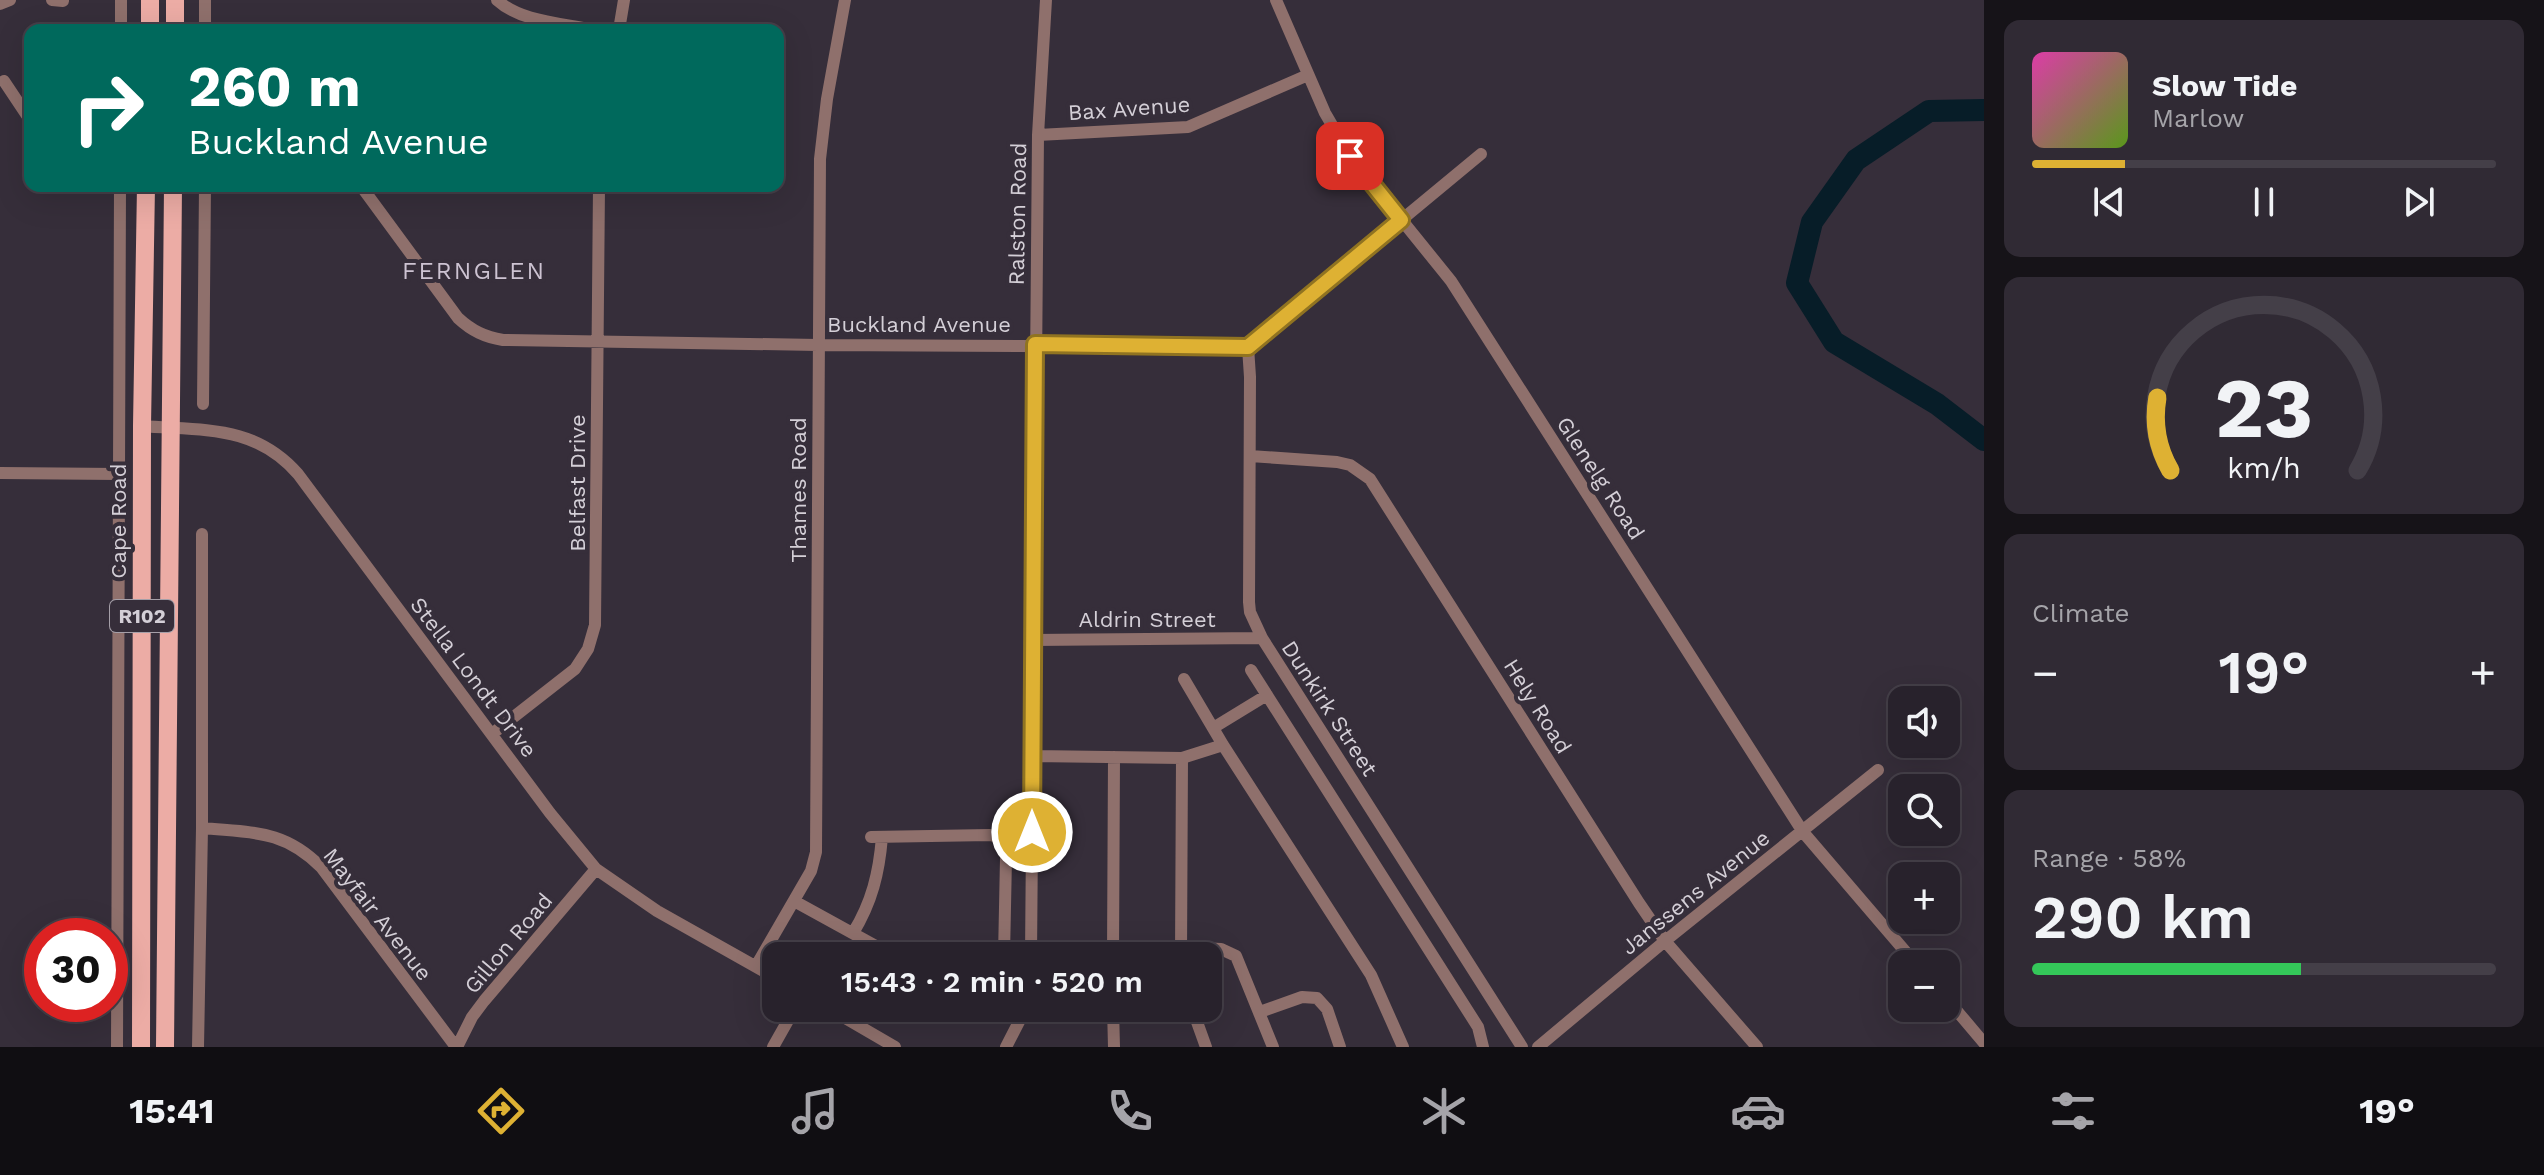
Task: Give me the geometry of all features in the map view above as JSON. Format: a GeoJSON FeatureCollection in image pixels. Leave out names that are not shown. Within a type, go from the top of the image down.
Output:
{"type":"FeatureCollection","features":[{"type":"Feature","properties":{"kind":"main road"},"geometry":{"type":"LineString","coordinates":[[150,0],[150,24]]}},
{"type":"Feature","properties":{"kind":"main road"},"geometry":{"type":"LineString","coordinates":[[175,0],[175,24]]}},
{"type":"Feature","properties":{"kind":"main road","name":"Cape Road"},"geometry":{"type":"LineString","coordinates":[[141,1047],[142,426],[146,192]]}},
{"type":"Feature","properties":{"kind":"main road","name":"R102"},"geometry":{"type":"LineString","coordinates":[[165,1047],[173,192]]}},
{"type":"Feature","properties":{"kind":"street"},"geometry":{"type":"LineString","coordinates":[[0,4],[10,0]]}},
{"type":"Feature","properties":{"kind":"street"},"geometry":{"type":"LineString","coordinates":[[52,0],[63,1]]}},
{"type":"Feature","properties":{"kind":"street"},"geometry":{"type":"LineString","coordinates":[[121,0],[121,24]]}},
{"type":"Feature","properties":{"kind":"street"},"geometry":{"type":"LineString","coordinates":[[205,0],[205,24]]}},
{"type":"Feature","properties":{"kind":"street"},"geometry":{"type":"LineString","coordinates":[[497,0],[521,15],[565,24]]}},
{"type":"Feature","properties":{"kind":"street"},"geometry":{"type":"LineString","coordinates":[[620,24],[624,0]]}},
{"type":"Feature","properties":{"kind":"street","name":"Thames Road"},"geometry":{"type":"LineString","coordinates":[[756,966],[815,863],[822,138],[845,0]]}},
{"type":"Feature","properties":{"kind":"street","name":"Ralston Road"},"geometry":{"type":"LineString","coordinates":[[1031,942],[1038,135],[1046,0]]}},
{"type":"Feature","properties":{"kind":"street","name":"Glenelg Road"},"geometry":{"type":"LineString","coordinates":[[1276,0],[1335,132],[1350,156],[1451,281],[1803,832],[1904,950]]}},
{"type":"Feature","properties":{"kind":"street","name":"Bax Avenue"},"geometry":{"type":"LineString","coordinates":[[1038,135],[1188,127],[1308,75]]}},
{"type":"Feature","properties":{"kind":"street"},"geometry":{"type":"LineString","coordinates":[[4,81],[24,111]]}},
{"type":"Feature","properties":{"kind":"street"},"geometry":{"type":"LineString","coordinates":[[1248,347],[1481,154]]}},
{"type":"Feature","properties":{"kind":"street","name":"Cape Road"},"geometry":{"type":"LineString","coordinates":[[117,1047],[120,192]]}},
{"type":"Feature","properties":{"kind":"street"},"geometry":{"type":"LineString","coordinates":[[203,404],[205,192]]}},
{"type":"Feature","properties":{"kind":"street","name":"Buckland Avenue"},"geometry":{"type":"LineString","coordinates":[[365,192],[458,318],[489,337],[503,340],[1248,347]]}},
{"type":"Feature","properties":{"kind":"street","name":"Belfast Drive"},"geometry":{"type":"LineString","coordinates":[[492,734],[575,669],[592,637],[596,612],[599,192]]}},
{"type":"Feature","properties":{"kind":"street","name":"Dunkirk Street"},"geometry":{"type":"LineString","coordinates":[[1248,347],[1250,612],[1262,638],[1522,1047]]}},
{"type":"Feature","properties":{"kind":"street","name":"Stella Londt Drive"},"geometry":{"type":"LineString","coordinates":[[142,426],[234,434],[265,444],[279,454],[298,474],[550,813],[596,869],[657,911],[762,970]]}},
{"type":"Feature","properties":{"kind":"street","name":"Hely Road"},"geometry":{"type":"LineString","coordinates":[[1250,456],[1337,462],[1350,465],[1370,479],[1626,884],[1665,941],[1757,1047]]}},
{"type":"Feature","properties":{"kind":"street"},"geometry":{"type":"LineString","coordinates":[[0,473],[119,474]]}},
{"type":"Feature","properties":{"kind":"street"},"geometry":{"type":"LineString","coordinates":[[198,1047],[202,534]]}},
{"type":"Feature","properties":{"kind":"street","name":"Aldrin Street"},"geometry":{"type":"LineString","coordinates":[[1032,640],[1262,638]]}},
{"type":"Feature","properties":{"kind":"street"},"geometry":{"type":"LineString","coordinates":[[1251,670],[1478,1027],[1483,1047]]}},
{"type":"Feature","properties":{"kind":"street"},"geometry":{"type":"LineString","coordinates":[[1184,679],[1371,975],[1403,1047]]}},
{"type":"Feature","properties":{"kind":"street"},"geometry":{"type":"LineString","coordinates":[[1213,728],[1267,695]]}},
{"type":"Feature","properties":{"kind":"street"},"geometry":{"type":"LineString","coordinates":[[1033,756],[1182,758],[1223,745]]}},
{"type":"Feature","properties":{"kind":"street"},"geometry":{"type":"LineString","coordinates":[[1113,942],[1114,757]]}},
{"type":"Feature","properties":{"kind":"street"},"geometry":{"type":"LineString","coordinates":[[1181,942],[1182,758]]}},
{"type":"Feature","properties":{"kind":"street","name":"Janssens Avenue"},"geometry":{"type":"LineString","coordinates":[[1538,1047],[1878,770]]}},
{"type":"Feature","properties":{"kind":"street","name":"Mayfair Avenue"},"geometry":{"type":"LineString","coordinates":[[202,828],[275,836],[312,858],[456,1047]]}},
{"type":"Feature","properties":{"kind":"street"},"geometry":{"type":"LineString","coordinates":[[853,933],[863,918],[875,887],[876,837],[990,835],[1005,842],[1004,942]]}},
{"type":"Feature","properties":{"kind":"street","name":"Gillon Road"},"geometry":{"type":"LineString","coordinates":[[456,1047],[484,1001],[596,869]]}},
{"type":"Feature","properties":{"kind":"street"},"geometry":{"type":"LineString","coordinates":[[794,901],[869,942]]}},
{"type":"Feature","properties":{"kind":"street"},"geometry":{"type":"LineString","coordinates":[[1222,951],[1231,951],[1241,964],[1273,1047]]}},
{"type":"Feature","properties":{"kind":"street"},"geometry":{"type":"LineString","coordinates":[[1260,1012],[1302,997],[1317,998],[1327,1009],[1340,1047]]}},
{"type":"Feature","properties":{"kind":"street"},"geometry":{"type":"LineString","coordinates":[[1960,1015],[1984,1043]]}},
{"type":"Feature","properties":{"kind":"street"},"geometry":{"type":"LineString","coordinates":[[773,1047],[787,1022]]}},
{"type":"Feature","properties":{"kind":"street"},"geometry":{"type":"LineString","coordinates":[[852,1022],[895,1047]]}},
{"type":"Feature","properties":{"kind":"street"},"geometry":{"type":"LineString","coordinates":[[1006,1047],[1019,1022]]}},
{"type":"Feature","properties":{"kind":"street"},"geometry":{"type":"LineString","coordinates":[[1113,1022],[1114,1047]]}},
{"type":"Feature","properties":{"kind":"street"},"geometry":{"type":"LineString","coordinates":[[1197,1022],[1206,1047]]}},
{"type":"Feature","properties":{"kind":"waterway"},"geometry":{"type":"LineString","coordinates":[[1984,110],[1929,111],[1856,160],[1812,222],[1797,283],[1834,342],[1937,404],[1984,440]]}},
{"type":"Feature","properties":{"kind":"district","name":"FERNGLEN"},"geometry":{"type":"Point","coordinates":[474,271]}},
{"type":"Feature","properties":{"kind":"route"},"geometry":{"type":"LineString","coordinates":[[1032,832],[1035,344],[1248,347],[1401,220],[1350,156]]}}]}
